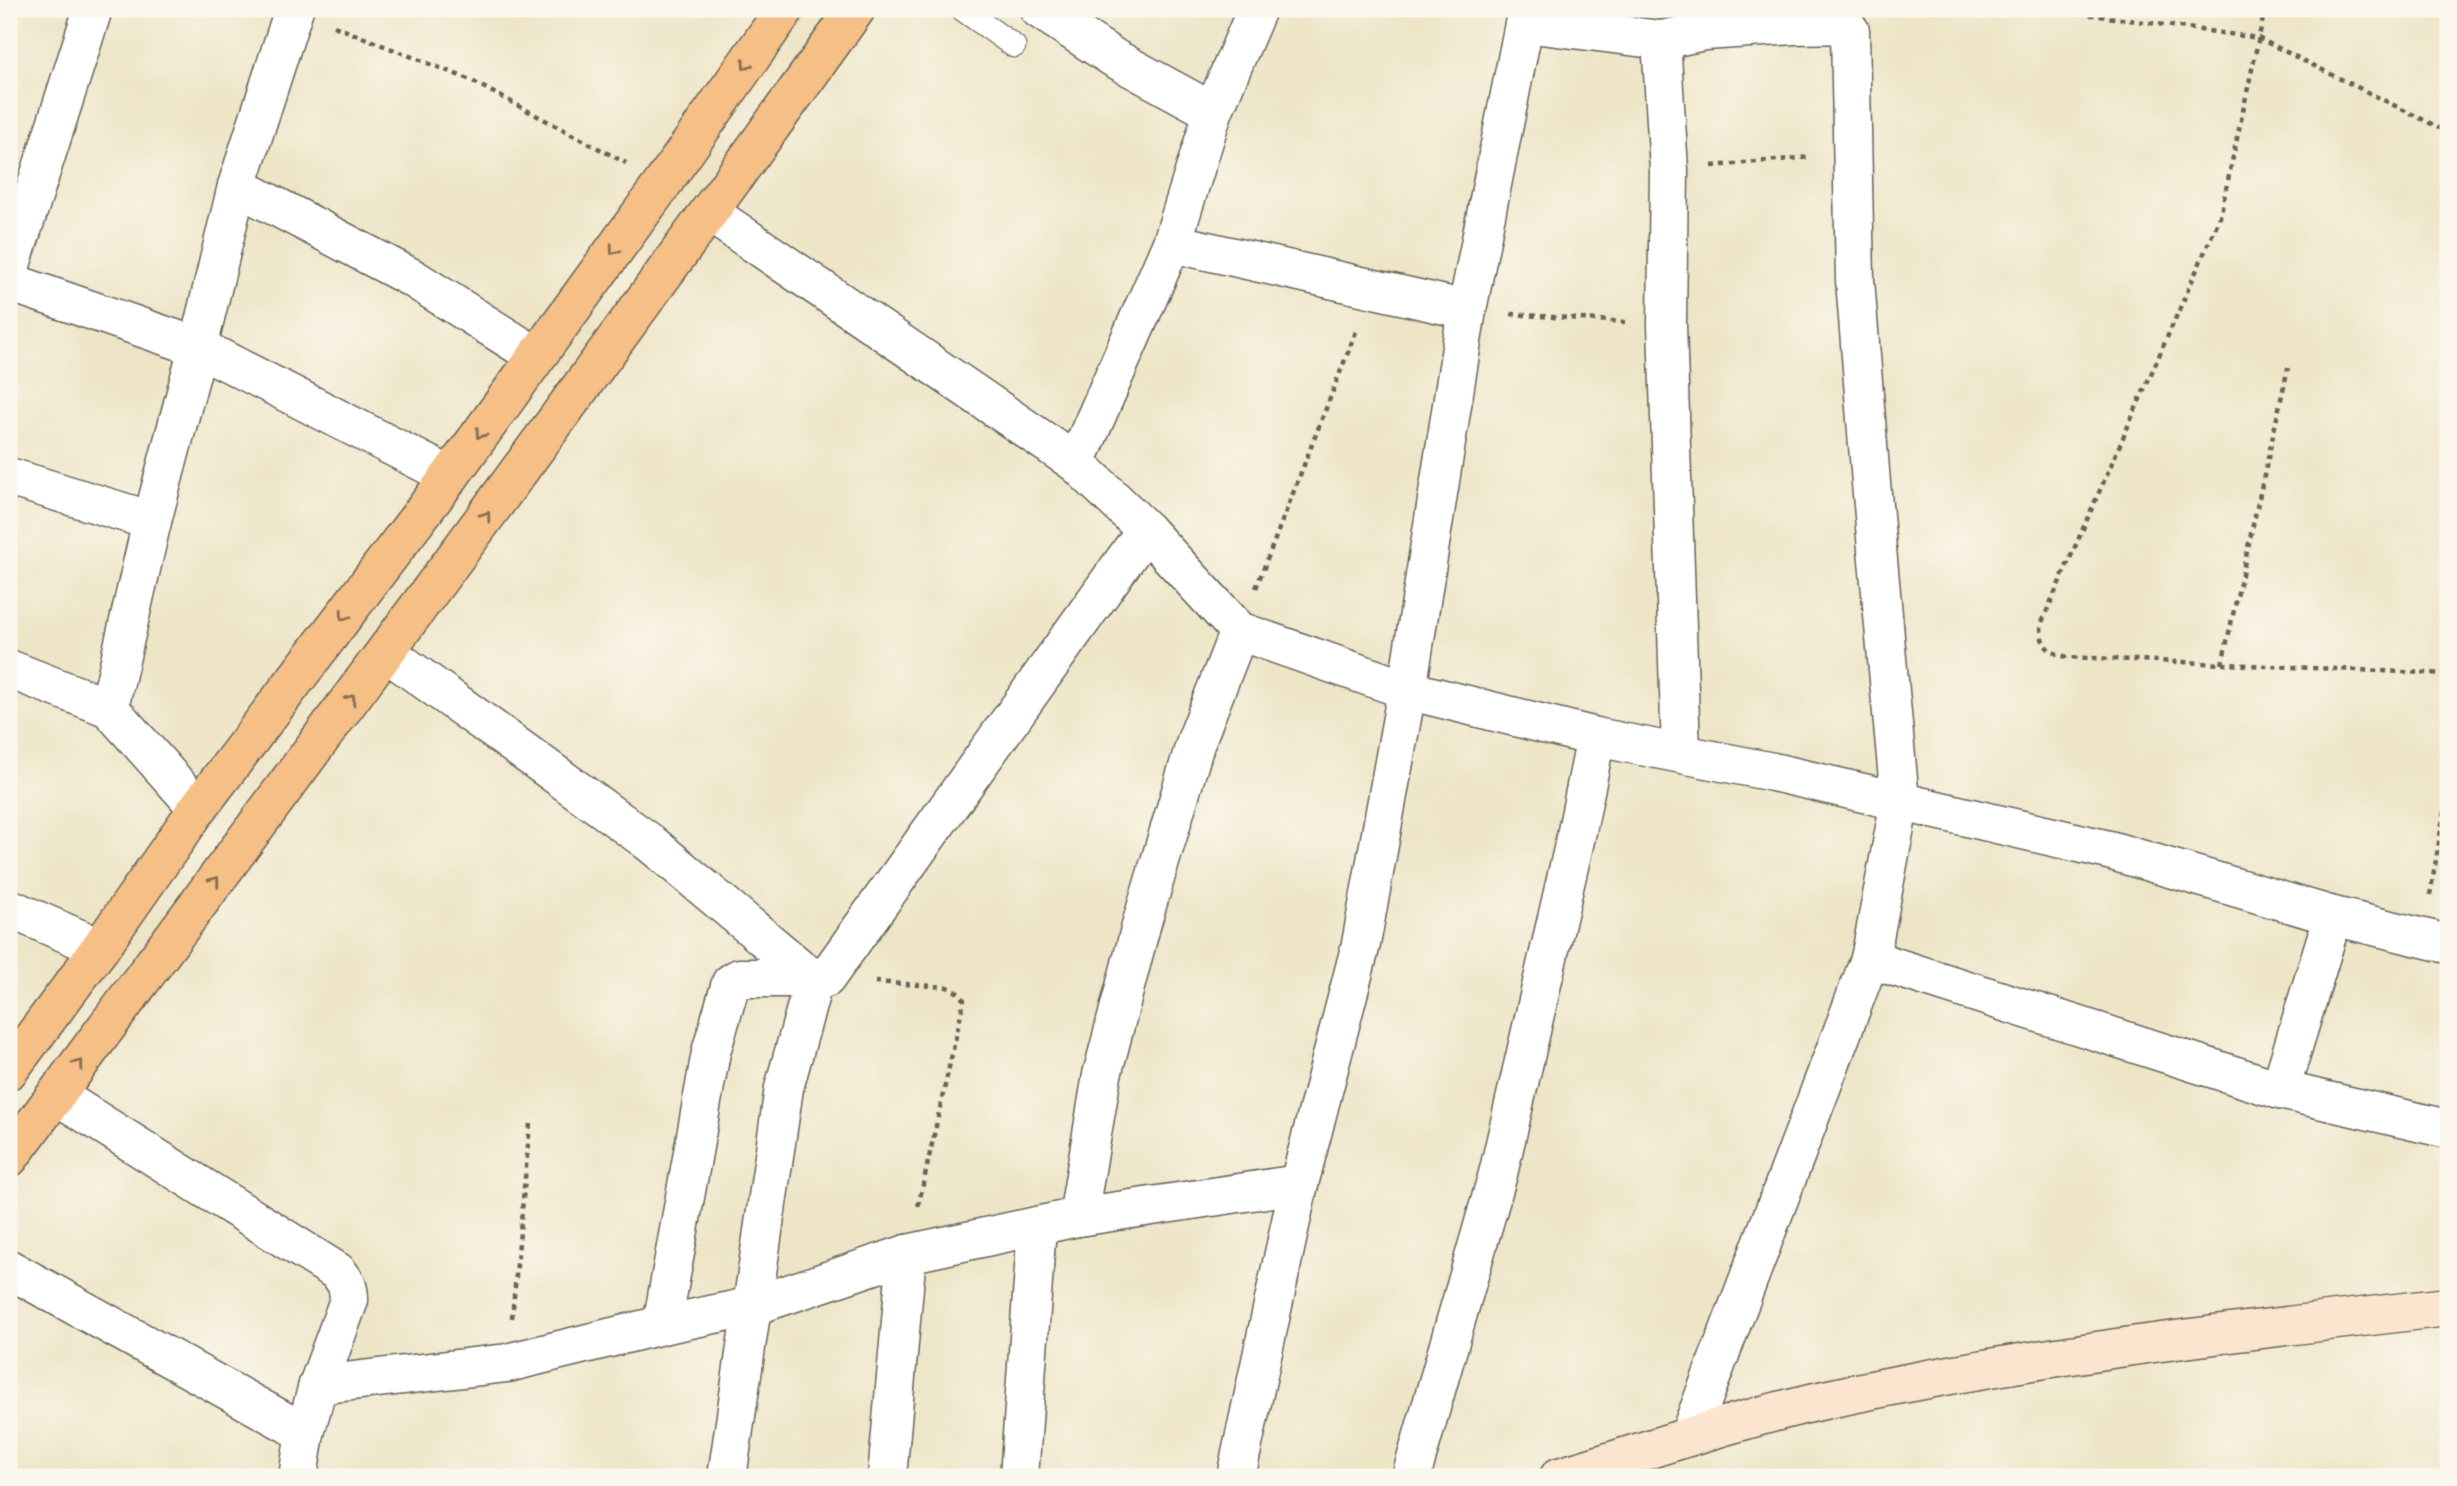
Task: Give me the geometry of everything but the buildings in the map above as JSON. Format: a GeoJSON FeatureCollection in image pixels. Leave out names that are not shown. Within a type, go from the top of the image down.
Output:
{"type":"FeatureCollection","features":[{"type":"Feature","properties":{"kind":"main road"},"geometry":{"type":"LineString","coordinates":[[9,1070],[100,948],[198,808],[450,476],[663,183],[785,9]]}},
{"type":"Feature","properties":{"kind":"main road"},"geometry":{"type":"LineString","coordinates":[[9,1158],[386,652],[856,9]]}},
{"type":"Feature","properties":{"kind":"main road"},"geometry":{"type":"LineString","coordinates":[[1559,1477],[1689,1436],[1822,1401],[2050,1356],[2448,1307]]}},
{"type":"Feature","properties":{"kind":"street"},"geometry":{"type":"LineString","coordinates":[[9,271],[93,9]]}},
{"type":"Feature","properties":{"kind":"street"},"geometry":{"type":"LineString","coordinates":[[109,708],[152,521],[237,186],[293,9]]}},
{"type":"Feature","properties":{"kind":"street"},"geometry":{"type":"LineString","coordinates":[[1039,9],[1114,58],[1213,112]]}},
{"type":"Feature","properties":{"kind":"street"},"geometry":{"type":"LineString","coordinates":[[1076,463],[1172,243],[1213,112],[1258,9]]}},
{"type":"Feature","properties":{"kind":"street"},"geometry":{"type":"LineString","coordinates":[[1236,1477],[1299,1184],[1360,944],[1406,690],[1467,310],[1526,16],[1661,40],[1705,31],[1794,25],[1828,17],[1850,29],[1855,280],[1900,802],[1870,959],[1689,1436]]}},
{"type":"Feature","properties":{"kind":"street"},"geometry":{"type":"LineString","coordinates":[[1661,40],[1669,170],[1667,324],[1681,752]]}},
{"type":"Feature","properties":{"kind":"street"},"geometry":{"type":"LineString","coordinates":[[237,186],[414,279],[536,356]]}},
{"type":"Feature","properties":{"kind":"street"},"geometry":{"type":"LineString","coordinates":[[709,213],[1076,463],[1146,530],[1239,631],[1406,690],[1596,737],[1681,752],[2109,850],[2333,916],[2435,941]]}},
{"type":"Feature","properties":{"kind":"street"},"geometry":{"type":"LineString","coordinates":[[1172,243],[1467,310]]}},
{"type":"Feature","properties":{"kind":"street"},"geometry":{"type":"LineString","coordinates":[[9,282],[198,347],[450,476]]}},
{"type":"Feature","properties":{"kind":"street"},"geometry":{"type":"LineString","coordinates":[[9,477],[152,521]]}},
{"type":"Feature","properties":{"kind":"street"},"geometry":{"type":"LineString","coordinates":[[727,1477],[784,1088],[820,979],[1146,530]]}},
{"type":"Feature","properties":{"kind":"street"},"geometry":{"type":"LineString","coordinates":[[1078,1217],[1102,1075],[1142,922],[1196,741],[1239,631]]}},
{"type":"Feature","properties":{"kind":"street"},"geometry":{"type":"LineString","coordinates":[[386,652],[649,842],[820,979]]}},
{"type":"Feature","properties":{"kind":"street"},"geometry":{"type":"LineString","coordinates":[[9,669],[109,708],[198,808]]}},
{"type":"Feature","properties":{"kind":"street"},"geometry":{"type":"LineString","coordinates":[[1411,1477],[1498,1174],[1576,836],[1596,737]]}},
{"type":"Feature","properties":{"kind":"street"},"geometry":{"type":"LineString","coordinates":[[9,908],[100,948]]}},
{"type":"Feature","properties":{"kind":"street"},"geometry":{"type":"LineString","coordinates":[[2280,1090],[2333,916]]}},
{"type":"Feature","properties":{"kind":"street"},"geometry":{"type":"LineString","coordinates":[[1870,959],[2280,1090],[2448,1129]]}},
{"type":"Feature","properties":{"kind":"street"},"geometry":{"type":"LineString","coordinates":[[662,1325],[711,1052],[727,990],[731,983],[739,978],[820,979]]}},
{"type":"Feature","properties":{"kind":"street"},"geometry":{"type":"LineString","coordinates":[[56,1095],[338,1272],[344,1279],[349,1288],[349,1300],[318,1385],[305,1433],[298,1477]]}},
{"type":"Feature","properties":{"kind":"street"},"geometry":{"type":"LineString","coordinates":[[318,1385],[508,1363],[662,1325],[753,1306],[907,1254],[1078,1217],[1299,1184]]}},
{"type":"Feature","properties":{"kind":"street"},"geometry":{"type":"LineString","coordinates":[[1019,1477],[1037,1226]]}},
{"type":"Feature","properties":{"kind":"street"},"geometry":{"type":"LineString","coordinates":[[887,1477],[907,1254]]}},
{"type":"Feature","properties":{"kind":"street"},"geometry":{"type":"LineString","coordinates":[[9,1269],[305,1433]]}},
{"type":"Feature","properties":{"kind":"lane"},"geometry":{"type":"LineString","coordinates":[[962,9],[1014,46]]}},
{"type":"Feature","properties":{"kind":"path"},"geometry":{"type":"LineString","coordinates":[[293,9],[468,79],[663,183]]}},
{"type":"Feature","properties":{"kind":"path"},"geometry":{"type":"LineString","coordinates":[[2050,9],[2258,38],[2448,132]]}},
{"type":"Feature","properties":{"kind":"path"},"geometry":{"type":"LineString","coordinates":[[2265,9],[2220,216],[2042,622],[2040,633],[2045,647],[2054,654],[2068,657],[2448,674]]}},
{"type":"Feature","properties":{"kind":"path"},"geometry":{"type":"LineString","coordinates":[[1669,170],[1852,154]]}},
{"type":"Feature","properties":{"kind":"path"},"geometry":{"type":"LineString","coordinates":[[1239,631],[1373,288]]}},
{"type":"Feature","properties":{"kind":"path"},"geometry":{"type":"LineString","coordinates":[[1467,310],[1667,324]]}},
{"type":"Feature","properties":{"kind":"path"},"geometry":{"type":"LineString","coordinates":[[2222,664],[2288,368]]}},
{"type":"Feature","properties":{"kind":"path"},"geometry":{"type":"LineString","coordinates":[[2435,941],[2448,789]]}},
{"type":"Feature","properties":{"kind":"path"},"geometry":{"type":"LineString","coordinates":[[820,979],[947,986],[964,1000],[907,1254]]}},
{"type":"Feature","properties":{"kind":"path"},"geometry":{"type":"LineString","coordinates":[[508,1363],[530,1124]]}}]}
